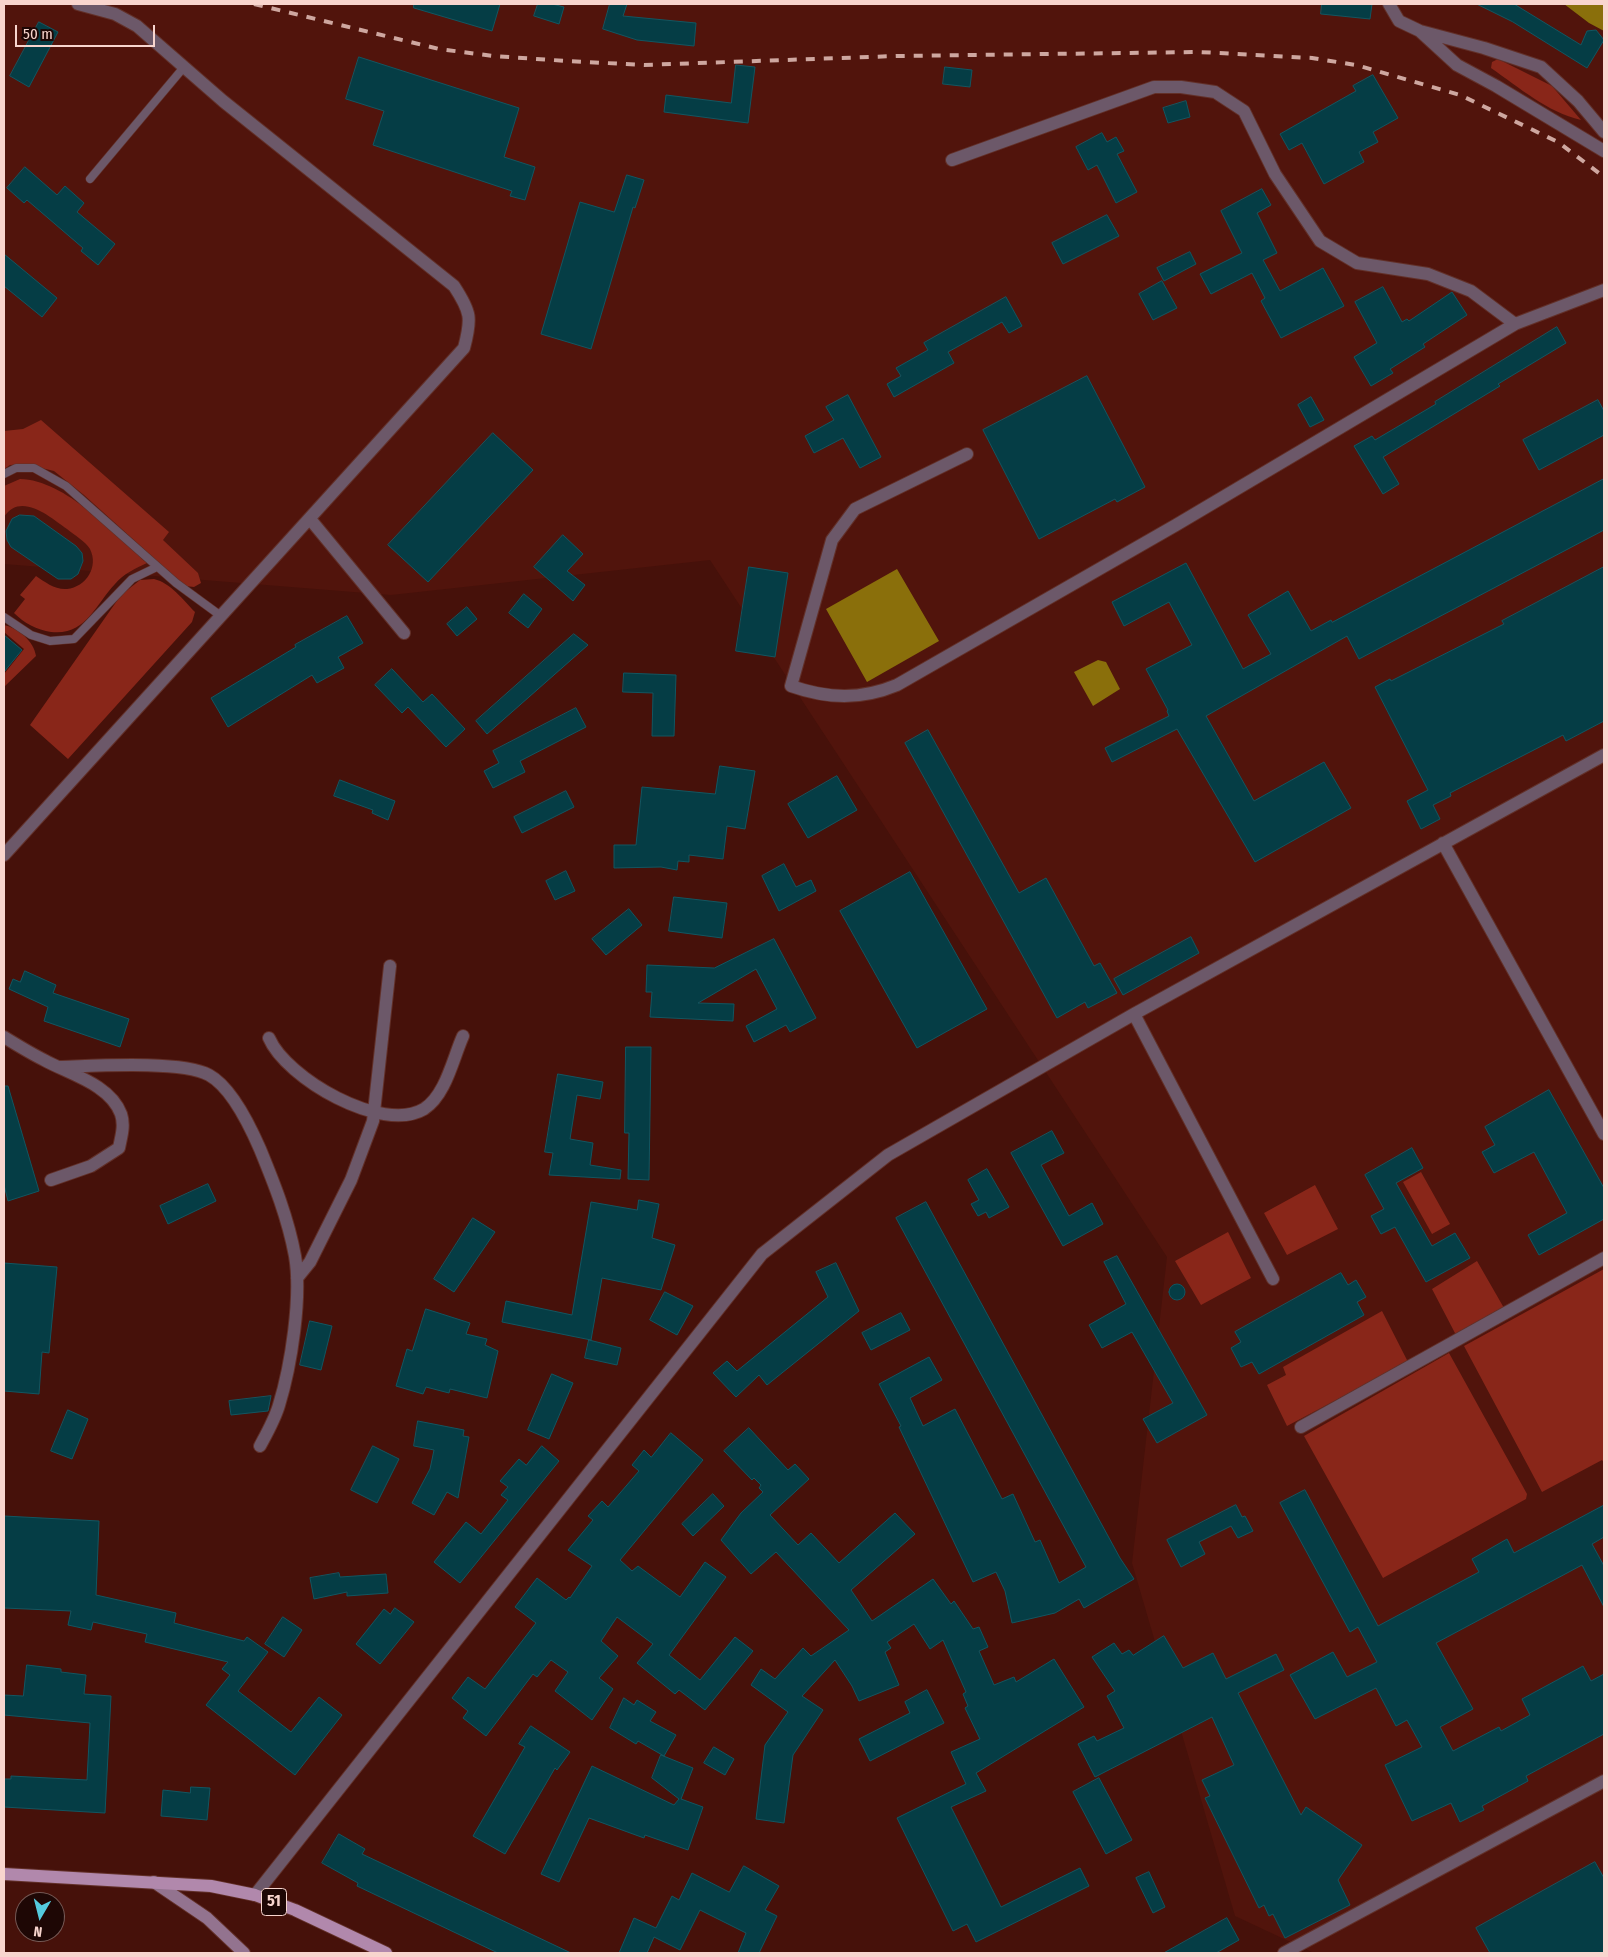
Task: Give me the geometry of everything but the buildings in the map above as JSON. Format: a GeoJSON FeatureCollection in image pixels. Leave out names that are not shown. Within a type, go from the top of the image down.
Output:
{"type":"FeatureCollection","features":[{"type":"Feature","properties":{"kind":"main road","name":"51"},"geometry":{"type":"LineString","coordinates":[[4,1874],[211,1886],[255,1895],[296,1910],[386,1953]]}},
{"type":"Feature","properties":{"kind":"street"},"geometry":{"type":"LineString","coordinates":[[4,855],[464,348],[469,328],[468,307],[454,286],[223,101],[137,26],[115,14],[78,4]]}},
{"type":"Feature","properties":{"kind":"street"},"geometry":{"type":"LineString","coordinates":[[1389,4],[1398,21],[1420,31],[1484,48],[1542,67],[1578,101],[1604,132]]}},
{"type":"Feature","properties":{"kind":"street"},"geometry":{"type":"LineString","coordinates":[[1420,31],[1457,65],[1496,86],[1604,151]]}},
{"type":"Feature","properties":{"kind":"street"},"geometry":{"type":"LineString","coordinates":[[952,160],[1154,87],[1181,87],[1216,92],[1244,110],[1275,174],[1320,241],[1357,263],[1428,274],[1471,292],[1515,324]]}},
{"type":"Feature","properties":{"kind":"street"},"geometry":{"type":"LineString","coordinates":[[968,454],[855,509],[832,540],[791,686],[811,693],[852,697],[873,695],[897,686],[1176,525],[1515,324],[1604,290]]}},
{"type":"Feature","properties":{"kind":"street"},"geometry":{"type":"LineString","coordinates":[[310,518],[404,633]]}},
{"type":"Feature","properties":{"kind":"street"},"geometry":{"type":"LineString","coordinates":[[255,1895],[762,1254],[888,1155],[1134,1014],[1604,755]]}},
{"type":"Feature","properties":{"kind":"street"},"geometry":{"type":"LineString","coordinates":[[1443,843],[1604,1134]]}},
{"type":"Feature","properties":{"kind":"street"},"geometry":{"type":"LineString","coordinates":[[297,1278],[310,1262],[351,1180],[366,1142],[374,1114],[390,966]]}},
{"type":"Feature","properties":{"kind":"street"},"geometry":{"type":"LineString","coordinates":[[1134,1014],[1273,1278]]}},
{"type":"Feature","properties":{"kind":"street"},"geometry":{"type":"LineString","coordinates":[[269,1038],[273,1048],[286,1064],[332,1094],[374,1114],[403,1116],[424,1109],[438,1096],[463,1036]]}},
{"type":"Feature","properties":{"kind":"street"},"geometry":{"type":"LineString","coordinates":[[4,1037],[59,1068],[81,1077],[108,1096],[121,1113],[124,1126],[119,1148],[91,1166],[51,1180]]}},
{"type":"Feature","properties":{"kind":"street"},"geometry":{"type":"LineString","coordinates":[[59,1068],[160,1066],[195,1070],[209,1075],[224,1086],[252,1130],[280,1196],[295,1256],[297,1278],[293,1334],[286,1376],[279,1407],[260,1446]]}},
{"type":"Feature","properties":{"kind":"street"},"geometry":{"type":"LineString","coordinates":[[1301,1427],[1604,1258]]}},
{"type":"Feature","properties":{"kind":"street"},"geometry":{"type":"LineString","coordinates":[[1284,1953],[1604,1781]]}},
{"type":"Feature","properties":{"kind":"street"},"geometry":{"type":"LineString","coordinates":[[154,1882],[207,1918],[244,1953]]}},
{"type":"Feature","properties":{"kind":"lane"},"geometry":{"type":"LineString","coordinates":[[90,179],[184,67]]}},
{"type":"Feature","properties":{"kind":"lane"},"geometry":{"type":"LineString","coordinates":[[4,474],[16,468],[34,468],[66,486],[157,567],[221,616]]}},
{"type":"Feature","properties":{"kind":"lane"},"geometry":{"type":"LineString","coordinates":[[4,617],[31,635],[50,641],[74,639],[84,631],[132,579],[157,567]]}},
{"type":"Feature","properties":{"kind":"shaded area"},"geometry":{"type":"Polygon","coordinates":[[[4,4],[1564,4],[1589,23],[1604,31],[1604,1953],[1314,1953],[1235,1916],[1132,1563],[1167,1257],[710,560],[391,595],[4,564],[4,4]]]}},
{"type":"Feature","properties":{"kind":"shaded area"},"geometry":{"type":"Polygon","coordinates":[[[1564,4],[1604,4],[1604,31],[1589,23],[1564,4]]]}},
{"type":"Feature","properties":{"kind":"shaded area"},"geometry":{"type":"Polygon","coordinates":[[[1498,59],[1552,86],[1581,120],[1545,105],[1491,68],[1492,62],[1498,59]]]}},
{"type":"Feature","properties":{"kind":"shaded area"},"geometry":{"type":"Polygon","coordinates":[[[41,420],[169,532],[163,540],[198,573],[201,583],[194,587],[185,586],[84,495],[54,471],[25,464],[10,465],[4,469],[4,431],[23,429],[41,420]]]}},
{"type":"Feature","properties":{"kind":"shaded area"},"geometry":{"type":"Polygon","coordinates":[[[20,479],[55,488],[72,498],[147,563],[118,580],[89,617],[73,629],[63,632],[41,630],[31,626],[14,613],[25,599],[20,595],[36,576],[50,585],[67,589],[85,580],[92,569],[93,563],[90,549],[85,543],[36,509],[19,506],[11,510],[4,517],[4,486],[20,479]]]}},
{"type":"Feature","properties":{"kind":"shaded area"},"geometry":{"type":"Polygon","coordinates":[[[897,569],[939,641],[867,682],[826,609],[897,569]]]}},
{"type":"Feature","properties":{"kind":"shaded area"},"geometry":{"type":"Polygon","coordinates":[[[154,579],[171,588],[195,612],[192,622],[68,759],[30,725],[121,595],[140,580],[154,579]]]}},
{"type":"Feature","properties":{"kind":"shaded area"},"geometry":{"type":"Polygon","coordinates":[[[4,625],[20,632],[29,640],[36,656],[4,687],[4,674],[24,649],[4,632],[4,625]]]}},
{"type":"Feature","properties":{"kind":"shaded area"},"geometry":{"type":"Polygon","coordinates":[[[1098,660],[1106,662],[1120,689],[1093,706],[1074,672],[1098,660]]]}},
{"type":"Feature","properties":{"kind":"shaded area"},"geometry":{"type":"Polygon","coordinates":[[[1421,1172],[1450,1224],[1432,1234],[1403,1182],[1421,1172]]]}},
{"type":"Feature","properties":{"kind":"shaded area"},"geometry":{"type":"Polygon","coordinates":[[[1315,1185],[1338,1229],[1287,1255],[1264,1213],[1315,1185]]]}},
{"type":"Feature","properties":{"kind":"shaded area"},"geometry":{"type":"Polygon","coordinates":[[[1228,1232],[1251,1278],[1201,1305],[1175,1261],[1228,1232]]]}},
{"type":"Feature","properties":{"kind":"shaded area"},"geometry":{"type":"Polygon","coordinates":[[[1477,1261],[1504,1308],[1456,1335],[1432,1289],[1477,1261]]]}},
{"type":"Feature","properties":{"kind":"shaded area"},"geometry":{"type":"Polygon","coordinates":[[[1604,1269],[1604,1463],[1602,1460],[1542,1492],[1464,1346],[1604,1269]]]}},
{"type":"Feature","properties":{"kind":"shaded area"},"geometry":{"type":"Polygon","coordinates":[[[1382,1311],[1408,1362],[1287,1426],[1267,1385],[1286,1375],[1283,1367],[1382,1311]]]}},
{"type":"Feature","properties":{"kind":"shaded area"},"geometry":{"type":"Polygon","coordinates":[[[1449,1353],[1527,1494],[1526,1499],[1383,1578],[1304,1436],[1449,1353]]]}},
{"type":"Feature","properties":{"kind":"railway"},"geometry":{"type":"LineString","coordinates":[[254,4],[439,49],[493,56],[644,65],[897,56],[1199,52],[1312,58],[1356,65],[1460,95],[1558,142],[1604,177]]}}]}
